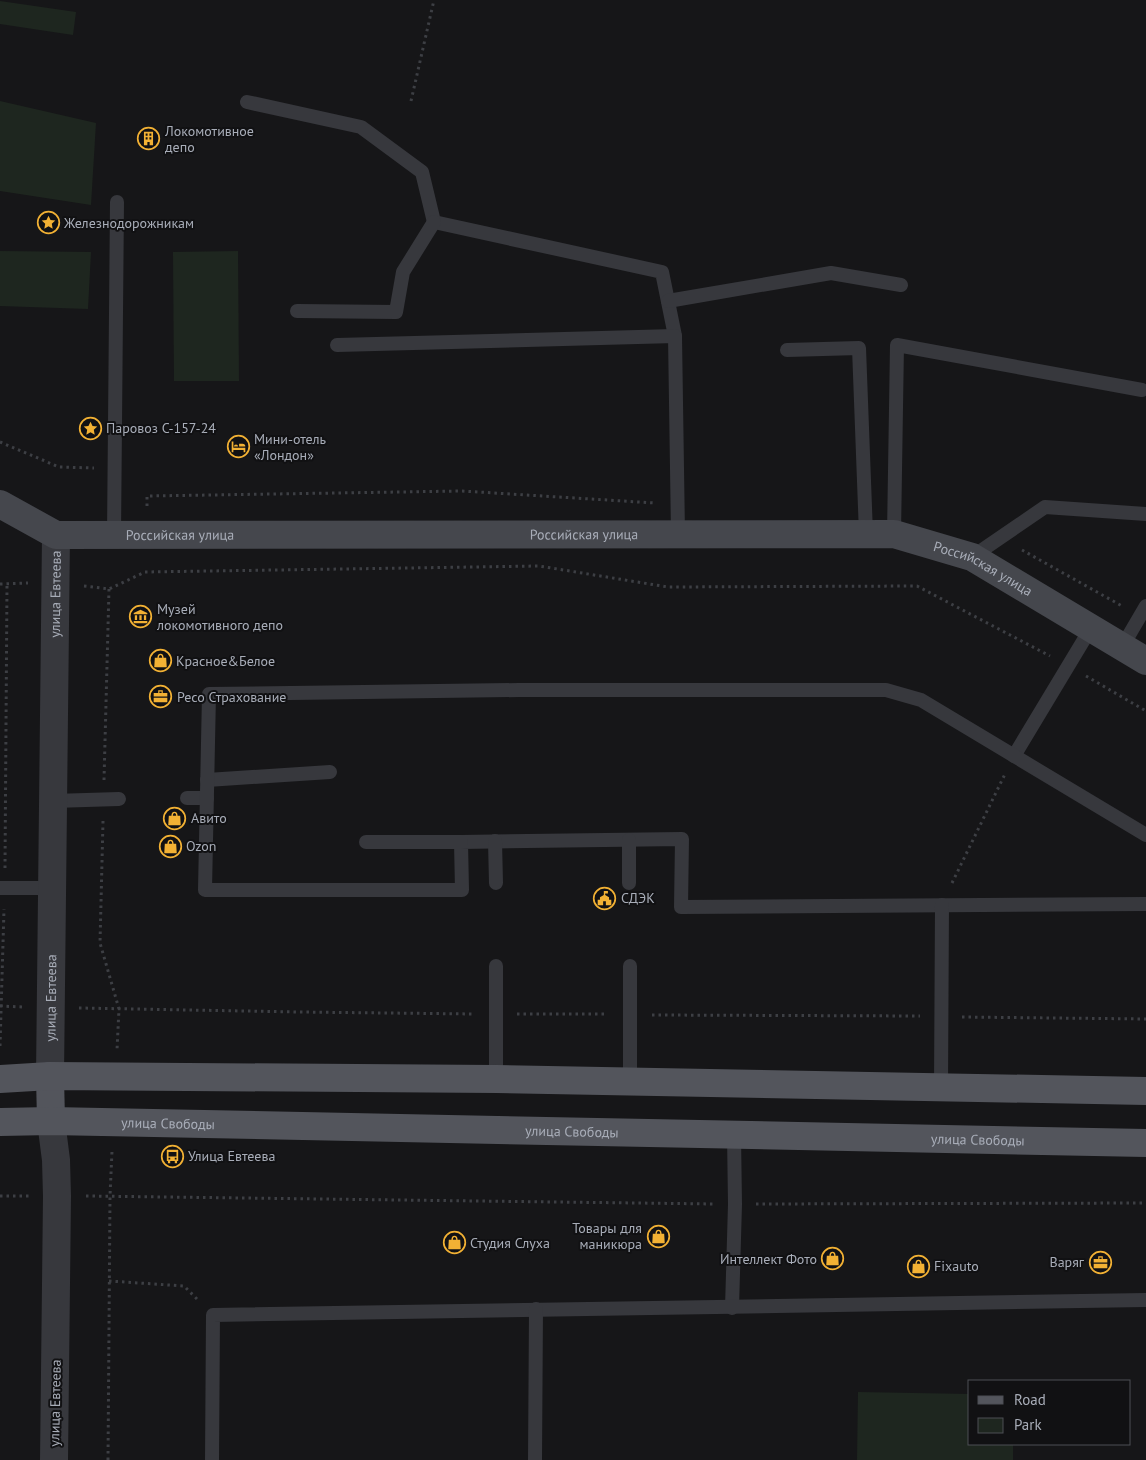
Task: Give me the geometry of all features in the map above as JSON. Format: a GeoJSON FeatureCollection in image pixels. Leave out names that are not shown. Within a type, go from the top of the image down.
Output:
{"type":"FeatureCollection","features":[{"type":"Feature","properties":{"kind":"main road","name":"Российская улица"},"geometry":{"type":"LineString","coordinates":[[0,504],[56,535],[894,534],[972,557],[1146,661]]}},
{"type":"Feature","properties":{"kind":"main road"},"geometry":{"type":"LineString","coordinates":[[0,1079],[50,1076],[496,1079],[1146,1091]]}},
{"type":"Feature","properties":{"kind":"main road","name":"улица Евтеева"},"geometry":{"type":"LineString","coordinates":[[50,1076],[51,1121]]}},
{"type":"Feature","properties":{"kind":"main road","name":"улица Свободы"},"geometry":{"type":"LineString","coordinates":[[0,1122],[51,1121],[1146,1143]]}},
{"type":"Feature","properties":{"kind":"street","name":"улица Евтеева"},"geometry":{"type":"LineString","coordinates":[[50,1076],[56,535]]}},
{"type":"Feature","properties":{"kind":"street","name":"улица Евтеева"},"geometry":{"type":"LineString","coordinates":[[51,1121],[56,1160],[57,1196],[54,1460]]}},
{"type":"Feature","properties":{"kind":"lane"},"geometry":{"type":"LineString","coordinates":[[247,102],[361,127],[422,172],[434,222],[403,272],[396,312],[297,311]]}},
{"type":"Feature","properties":{"kind":"lane"},"geometry":{"type":"LineString","coordinates":[[114,535],[117,202]]}},
{"type":"Feature","properties":{"kind":"lane"},"geometry":{"type":"LineString","coordinates":[[434,222],[662,272],[675,336],[678,534]]}},
{"type":"Feature","properties":{"kind":"lane"},"geometry":{"type":"LineString","coordinates":[[668,301],[831,273],[901,285]]}},
{"type":"Feature","properties":{"kind":"lane"},"geometry":{"type":"LineString","coordinates":[[337,345],[675,336]]}},
{"type":"Feature","properties":{"kind":"lane"},"geometry":{"type":"LineString","coordinates":[[894,534],[897,345],[1142,390]]}},
{"type":"Feature","properties":{"kind":"lane"},"geometry":{"type":"LineString","coordinates":[[786,350],[860,348],[866,534]]}},
{"type":"Feature","properties":{"kind":"lane"},"geometry":{"type":"LineString","coordinates":[[972,557],[1045,507],[1146,514]]}},
{"type":"Feature","properties":{"kind":"lane"},"geometry":{"type":"LineString","coordinates":[[1122,647],[1143,611]]}},
{"type":"Feature","properties":{"kind":"lane"},"geometry":{"type":"LineString","coordinates":[[1014,756],[1092,628]]}},
{"type":"Feature","properties":{"kind":"lane"},"geometry":{"type":"LineString","coordinates":[[461,842],[462,890],[205,890],[210,694],[519,690],[886,690],[921,700],[1146,835]]}},
{"type":"Feature","properties":{"kind":"lane"},"geometry":{"type":"LineString","coordinates":[[207,780],[330,772]]}},
{"type":"Feature","properties":{"kind":"lane"},"geometry":{"type":"LineString","coordinates":[[187,798],[207,798]]}},
{"type":"Feature","properties":{"kind":"lane"},"geometry":{"type":"LineString","coordinates":[[53,801],[118,800]]}},
{"type":"Feature","properties":{"kind":"lane"},"geometry":{"type":"LineString","coordinates":[[366,842],[682,839],[681,907],[1146,904]]}},
{"type":"Feature","properties":{"kind":"lane"},"geometry":{"type":"LineString","coordinates":[[629,840],[629,883]]}},
{"type":"Feature","properties":{"kind":"lane"},"geometry":{"type":"LineString","coordinates":[[495,841],[496,883]]}},
{"type":"Feature","properties":{"kind":"lane"},"geometry":{"type":"LineString","coordinates":[[2,888],[52,888]]}},
{"type":"Feature","properties":{"kind":"lane"},"geometry":{"type":"LineString","coordinates":[[941,1087],[942,905]]}},
{"type":"Feature","properties":{"kind":"lane"},"geometry":{"type":"LineString","coordinates":[[496,966],[496,1079]]}},
{"type":"Feature","properties":{"kind":"lane"},"geometry":{"type":"LineString","coordinates":[[630,966],[630,1082]]}},
{"type":"Feature","properties":{"kind":"lane"},"geometry":{"type":"LineString","coordinates":[[732,1308],[735,1204],[734,1134]]}},
{"type":"Feature","properties":{"kind":"lane"},"geometry":{"type":"LineString","coordinates":[[212,1460],[213,1315],[1146,1300]]}},
{"type":"Feature","properties":{"kind":"lane"},"geometry":{"type":"LineString","coordinates":[[535,1460],[536,1309]]}},
{"type":"Feature","properties":{"kind":"path"},"geometry":{"type":"LineString","coordinates":[[411,101],[434,0]]}},
{"type":"Feature","properties":{"kind":"path"},"geometry":{"type":"LineString","coordinates":[[0,442],[59,467],[115,468]]}},
{"type":"Feature","properties":{"kind":"path"},"geometry":{"type":"LineString","coordinates":[[145,572],[147,496],[462,491],[679,504]]}},
{"type":"Feature","properties":{"kind":"path"},"geometry":{"type":"LineString","coordinates":[[1022,550],[1143,611]]}},
{"type":"Feature","properties":{"kind":"path"},"geometry":{"type":"LineString","coordinates":[[0,584],[56,582],[108,589],[145,572],[539,566],[668,587],[917,586],[1069,666],[1146,711]]}},
{"type":"Feature","properties":{"kind":"path"},"geometry":{"type":"LineString","coordinates":[[0,1046],[7,584]]}},
{"type":"Feature","properties":{"kind":"path"},"geometry":{"type":"LineString","coordinates":[[108,589],[100,943],[119,1009],[115,1077]]}},
{"type":"Feature","properties":{"kind":"path"},"geometry":{"type":"LineString","coordinates":[[942,905],[1014,756]]}},
{"type":"Feature","properties":{"kind":"path"},"geometry":{"type":"LineString","coordinates":[[1,1006],[299,1012],[1146,1019]]}},
{"type":"Feature","properties":{"kind":"path"},"geometry":{"type":"LineString","coordinates":[[108,1460],[110,1196],[114,1123]]}},
{"type":"Feature","properties":{"kind":"path"},"geometry":{"type":"LineString","coordinates":[[110,1196],[735,1204],[1146,1203]]}},
{"type":"Feature","properties":{"kind":"path"},"geometry":{"type":"LineString","coordinates":[[109,1281],[184,1286],[213,1315]]}},
{"type":"Feature","properties":{"kind":"green space"},"geometry":{"type":"Polygon","coordinates":[[[0,1],[76,12],[73,35],[0,24],[0,1]]]}},
{"type":"Feature","properties":{"kind":"green space"},"geometry":{"type":"Polygon","coordinates":[[[0,101],[96,123],[91,205],[0,191],[0,101]]]}},
{"type":"Feature","properties":{"kind":"green space"},"geometry":{"type":"Polygon","coordinates":[[[0,251],[91,252],[88,309],[0,306],[0,251]]]}},
{"type":"Feature","properties":{"kind":"green space"},"geometry":{"type":"Polygon","coordinates":[[[238,251],[239,381],[174,381],[173,252],[238,251]]]}},
{"type":"Feature","properties":{"kind":"green space"},"geometry":{"type":"Polygon","coordinates":[[[858,1392],[968,1394],[968,1445],[1013,1445],[1013,1460],[857,1460],[858,1392]]]}},
{"type":"Feature","properties":{"kind":"place","name":"Локомотивное депо"},"geometry":{"type":"Point","coordinates":[149,139]}},
{"type":"Feature","properties":{"kind":"place","name":"Железнодорожникам"},"geometry":{"type":"Point","coordinates":[48,223]}},
{"type":"Feature","properties":{"kind":"place","name":"Паровоз С-157-24"},"geometry":{"type":"Point","coordinates":[90,428]}},
{"type":"Feature","properties":{"kind":"place","name":"Мини-отель «Лондон»"},"geometry":{"type":"Point","coordinates":[238,447]}},
{"type":"Feature","properties":{"kind":"place","name":"Музей локомотивного депо"},"geometry":{"type":"Point","coordinates":[141,617]}},
{"type":"Feature","properties":{"kind":"place","name":"Красное&Белое"},"geometry":{"type":"Point","coordinates":[160,661]}},
{"type":"Feature","properties":{"kind":"place","name":"Ресо Страхование"},"geometry":{"type":"Point","coordinates":[161,697]}},
{"type":"Feature","properties":{"kind":"place","name":"Авито"},"geometry":{"type":"Point","coordinates":[175,818]}},
{"type":"Feature","properties":{"kind":"place","name":"Ozon"},"geometry":{"type":"Point","coordinates":[170,846]}},
{"type":"Feature","properties":{"kind":"place","name":"СДЭК"},"geometry":{"type":"Point","coordinates":[605,898]}},
{"type":"Feature","properties":{"kind":"place","name":"Улица Евтеева"},"geometry":{"type":"Point","coordinates":[172,1156]}},
{"type":"Feature","properties":{"kind":"place","name":"Товары для маникюра"},"geometry":{"type":"Point","coordinates":[658,1236]}},
{"type":"Feature","properties":{"kind":"place","name":"Студия Слуха"},"geometry":{"type":"Point","coordinates":[454,1243]}},
{"type":"Feature","properties":{"kind":"place","name":"Интеллект Фото"},"geometry":{"type":"Point","coordinates":[833,1259]}},
{"type":"Feature","properties":{"kind":"place","name":"Варяг"},"geometry":{"type":"Point","coordinates":[1100,1262]}},
{"type":"Feature","properties":{"kind":"place","name":"Fixauto"},"geometry":{"type":"Point","coordinates":[918,1266]}}]}
